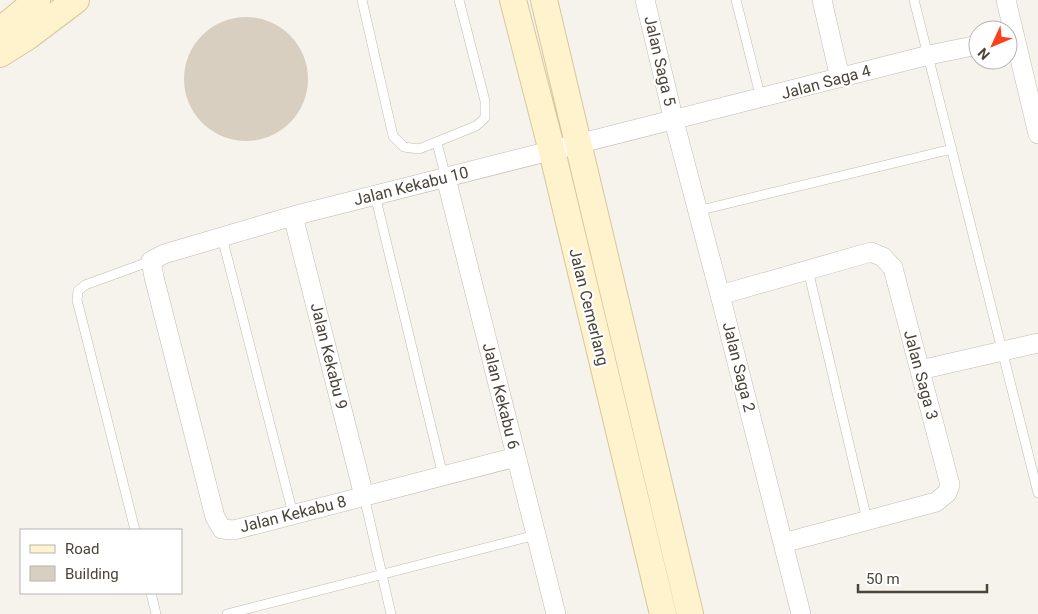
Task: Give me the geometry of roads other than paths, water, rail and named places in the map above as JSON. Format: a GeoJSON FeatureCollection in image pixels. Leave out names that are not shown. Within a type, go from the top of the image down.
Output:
{"type":"FeatureCollection","features":[{"type":"Feature","properties":{"kind":"main road"},"geometry":{"type":"LineString","coordinates":[[0,31],[37,0]]}},
{"type":"Feature","properties":{"kind":"main road"},"geometry":{"type":"LineString","coordinates":[[0,54],[27,37],[76,0]]}},
{"type":"Feature","properties":{"kind":"main road","name":"Jalan Cemerlang"},"geometry":{"type":"LineString","coordinates":[[513,0],[552,151],[663,614]]}},
{"type":"Feature","properties":{"kind":"main road","name":"Jalan Cemerlang"},"geometry":{"type":"LineString","coordinates":[[544,0],[690,614]]}},
{"type":"Feature","properties":{"kind":"street","name":"Jalan Saga 5"},"geometry":{"type":"LineString","coordinates":[[645,0],[674,121]]}},
{"type":"Feature","properties":{"kind":"street"},"geometry":{"type":"LineString","coordinates":[[822,0],[840,78]]}},
{"type":"Feature","properties":{"kind":"street"},"geometry":{"type":"LineString","coordinates":[[1006,0],[1009,20]]}},
{"type":"Feature","properties":{"kind":"street","name":"Jalan Saga 4"},"geometry":{"type":"LineString","coordinates":[[674,121],[929,55],[968,47]]}},
{"type":"Feature","properties":{"kind":"street"},"geometry":{"type":"LineString","coordinates":[[1018,63],[1038,134]]}},
{"type":"Feature","properties":{"kind":"street","name":"Jalan Kekabu 10"},"geometry":{"type":"LineString","coordinates":[[152,261],[164,254],[294,216],[674,121]]}},
{"type":"Feature","properties":{"kind":"street","name":"Jalan Saga 2"},"geometry":{"type":"LineString","coordinates":[[674,121],[801,614]]}},
{"type":"Feature","properties":{"kind":"street","name":"Jalan Kekabu 6"},"geometry":{"type":"LineString","coordinates":[[446,178],[536,535],[552,613]]}},
{"type":"Feature","properties":{"kind":"street","name":"Jalan Kekabu 9"},"geometry":{"type":"LineString","coordinates":[[294,216],[364,496]]}},
{"type":"Feature","properties":{"kind":"street","name":"Jalan Saga 3"},"geometry":{"type":"LineString","coordinates":[[720,295],[871,252],[883,257],[893,268],[950,485],[947,493],[936,502],[783,543]]}},
{"type":"Feature","properties":{"kind":"street","name":"Jalan Kekabu 8"},"geometry":{"type":"LineString","coordinates":[[152,261],[156,287],[215,517],[222,529],[234,530],[516,457]]}},
{"type":"Feature","properties":{"kind":"street"},"geometry":{"type":"LineString","coordinates":[[920,370],[1038,343]]}},
{"type":"Feature","properties":{"kind":"lane"},"geometry":{"type":"LineString","coordinates":[[362,0],[393,136],[404,147],[419,149],[476,126],[485,118],[485,101],[459,0]]}},
{"type":"Feature","properties":{"kind":"lane"},"geometry":{"type":"LineString","coordinates":[[736,0],[761,99]]}},
{"type":"Feature","properties":{"kind":"lane"},"geometry":{"type":"LineString","coordinates":[[914,0],[1038,493]]}},
{"type":"Feature","properties":{"kind":"lane"},"geometry":{"type":"LineString","coordinates":[[436,143],[446,178]]}},
{"type":"Feature","properties":{"kind":"lane"},"geometry":{"type":"LineString","coordinates":[[697,211],[952,149]]}},
{"type":"Feature","properties":{"kind":"lane"},"geometry":{"type":"LineString","coordinates":[[375,195],[443,476]]}},
{"type":"Feature","properties":{"kind":"lane"},"geometry":{"type":"LineString","coordinates":[[222,237],[293,514]]}},
{"type":"Feature","properties":{"kind":"lane"},"geometry":{"type":"LineString","coordinates":[[135,529],[77,300],[78,292],[85,285],[152,261]]}},
{"type":"Feature","properties":{"kind":"lane"},"geometry":{"type":"LineString","coordinates":[[808,270],[867,520]]}},
{"type":"Feature","properties":{"kind":"lane"},"geometry":{"type":"LineString","coordinates":[[364,496],[391,614]]}},
{"type":"Feature","properties":{"kind":"lane"},"geometry":{"type":"LineString","coordinates":[[227,614],[536,535]]}},
{"type":"Feature","properties":{"kind":"lane"},"geometry":{"type":"LineString","coordinates":[[151,594],[156,614]]}}]}
